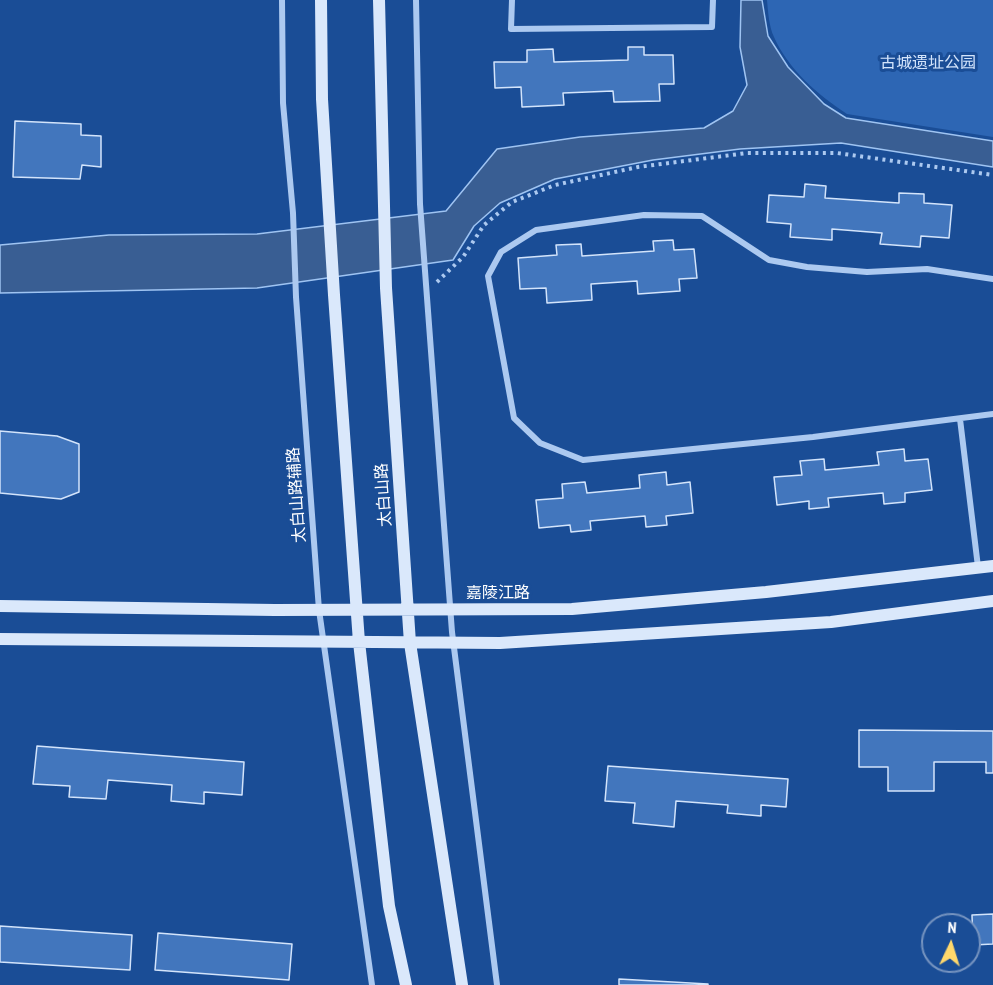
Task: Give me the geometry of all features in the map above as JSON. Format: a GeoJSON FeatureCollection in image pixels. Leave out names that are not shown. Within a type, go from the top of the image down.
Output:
{"type":"FeatureCollection","features":[{"type":"Feature","properties":{"kind":"street","name":"太白山路辅路"},"geometry":{"type":"LineString","coordinates":[[282,0],[283,103],[293,213],[296,297],[319,610],[372,985]]}},
{"type":"Feature","properties":{"kind":"street"},"geometry":{"type":"LineString","coordinates":[[321,0],[322,99],[359,642],[389,906],[406,985]]}},
{"type":"Feature","properties":{"kind":"street","name":"太白山路"},"geometry":{"type":"LineString","coordinates":[[379,0],[386,288],[410,643],[462,985]]}},
{"type":"Feature","properties":{"kind":"street"},"geometry":{"type":"LineString","coordinates":[[416,0],[420,204],[450,609],[497,985]]}},
{"type":"Feature","properties":{"kind":"street"},"geometry":{"type":"LineString","coordinates":[[512,0],[511,29],[712,27],[713,0]]}},
{"type":"Feature","properties":{"kind":"street"},"geometry":{"type":"LineString","coordinates":[[993,279],[927,269],[867,272],[807,267],[769,260],[702,216],[668,215],[644,215],[536,230],[501,252],[488,276],[514,418],[540,443],[583,460],[813,437],[993,414]]}},
{"type":"Feature","properties":{"kind":"street"},"geometry":{"type":"LineString","coordinates":[[960,419],[978,567]]}},
{"type":"Feature","properties":{"kind":"street","name":"嘉陵江路"},"geometry":{"type":"LineString","coordinates":[[0,606],[319,610],[572,609],[766,592],[993,566]]}},
{"type":"Feature","properties":{"kind":"street"},"geometry":{"type":"LineString","coordinates":[[0,639],[500,643],[831,622],[993,600]]}},
{"type":"Feature","properties":{"kind":"path"},"geometry":{"type":"LineString","coordinates":[[425,289],[464,257],[484,225],[512,202],[555,185],[638,167],[747,153],[837,153],[993,175]]}},
{"type":"Feature","properties":{"kind":"green space","name":"古城遗址公园"},"geometry":{"type":"Polygon","coordinates":[[[767,0],[993,0],[993,137],[847,114],[815,90],[787,60],[772,33],[767,0]]]}},
{"type":"Feature","properties":{"kind":"shaded area"},"geometry":{"type":"Polygon","coordinates":[[[741,0],[762,0],[768,36],[788,67],[824,104],[846,118],[993,141],[993,167],[841,143],[740,149],[653,160],[555,179],[500,203],[474,226],[453,260],[257,288],[0,293],[0,245],[109,235],[257,234],[446,211],[497,149],[580,137],[704,128],[733,111],[747,85],[740,47],[741,0]]]}},
{"type":"Feature","properties":{"kind":"building"},"geometry":{"type":"Polygon","coordinates":[[[628,47],[644,47],[644,55],[673,55],[674,84],[659,84],[660,101],[614,102],[613,91],[563,93],[564,105],[522,107],[521,87],[495,88],[494,62],[527,62],[527,50],[553,49],[554,62],[628,60],[628,47]]]}},
{"type":"Feature","properties":{"kind":"building"},"geometry":{"type":"Polygon","coordinates":[[[15,121],[81,124],[81,135],[101,136],[101,167],[82,165],[80,179],[13,177],[15,121]]]}},
{"type":"Feature","properties":{"kind":"building"},"geometry":{"type":"Polygon","coordinates":[[[805,184],[826,186],[825,198],[899,203],[899,193],[924,194],[924,203],[952,205],[949,238],[921,236],[920,247],[880,244],[882,233],[832,229],[832,240],[790,237],[791,224],[767,222],[769,195],[804,197],[805,184]]]}},
{"type":"Feature","properties":{"kind":"building"},"geometry":{"type":"Polygon","coordinates":[[[673,240],[674,250],[694,249],[697,278],[679,279],[680,291],[638,294],[637,281],[591,284],[592,300],[547,303],[546,288],[520,289],[518,258],[557,255],[556,245],[581,244],[582,256],[654,251],[653,241],[673,240]]]}},
{"type":"Feature","properties":{"kind":"building"},"geometry":{"type":"Polygon","coordinates":[[[0,431],[57,436],[79,444],[79,492],[61,499],[0,493],[0,431]]]}},
{"type":"Feature","properties":{"kind":"building"},"geometry":{"type":"Polygon","coordinates":[[[904,449],[905,461],[928,459],[932,490],[905,493],[905,502],[884,504],[883,493],[828,498],[829,507],[809,509],[809,501],[777,505],[774,477],[802,475],[800,461],[824,459],[825,470],[879,465],[877,452],[904,449]]]}},
{"type":"Feature","properties":{"kind":"building"},"geometry":{"type":"Polygon","coordinates":[[[666,472],[667,485],[690,482],[693,513],[666,516],[667,525],[646,527],[645,516],[590,521],[591,530],[571,532],[570,525],[539,528],[536,500],[563,498],[562,484],[585,482],[587,493],[640,488],[639,475],[666,472]]]}},
{"type":"Feature","properties":{"kind":"building"},"geometry":{"type":"Polygon","coordinates":[[[859,730],[993,731],[993,773],[986,773],[986,762],[934,762],[934,791],[888,791],[888,767],[859,767],[859,730]]]}},
{"type":"Feature","properties":{"kind":"building"},"geometry":{"type":"Polygon","coordinates":[[[37,746],[244,762],[242,795],[204,792],[204,804],[171,801],[172,785],[108,780],[106,799],[69,797],[70,786],[33,784],[37,746]]]}},
{"type":"Feature","properties":{"kind":"building"},"geometry":{"type":"Polygon","coordinates":[[[608,766],[788,779],[786,807],[761,805],[761,816],[727,813],[728,805],[676,801],[674,827],[633,823],[635,803],[605,801],[608,766]]]}},
{"type":"Feature","properties":{"kind":"building"},"geometry":{"type":"Polygon","coordinates":[[[993,914],[993,944],[981,945],[981,915],[993,914]]]}},
{"type":"Feature","properties":{"kind":"building"},"geometry":{"type":"Polygon","coordinates":[[[0,926],[132,935],[130,970],[0,962],[0,926]]]}},
{"type":"Feature","properties":{"kind":"building"},"geometry":{"type":"Polygon","coordinates":[[[158,933],[292,944],[289,980],[155,970],[158,933]]]}},
{"type":"Feature","properties":{"kind":"building"},"geometry":{"type":"Polygon","coordinates":[[[619,979],[708,984],[708,985],[619,985],[619,979]]]}}]}
